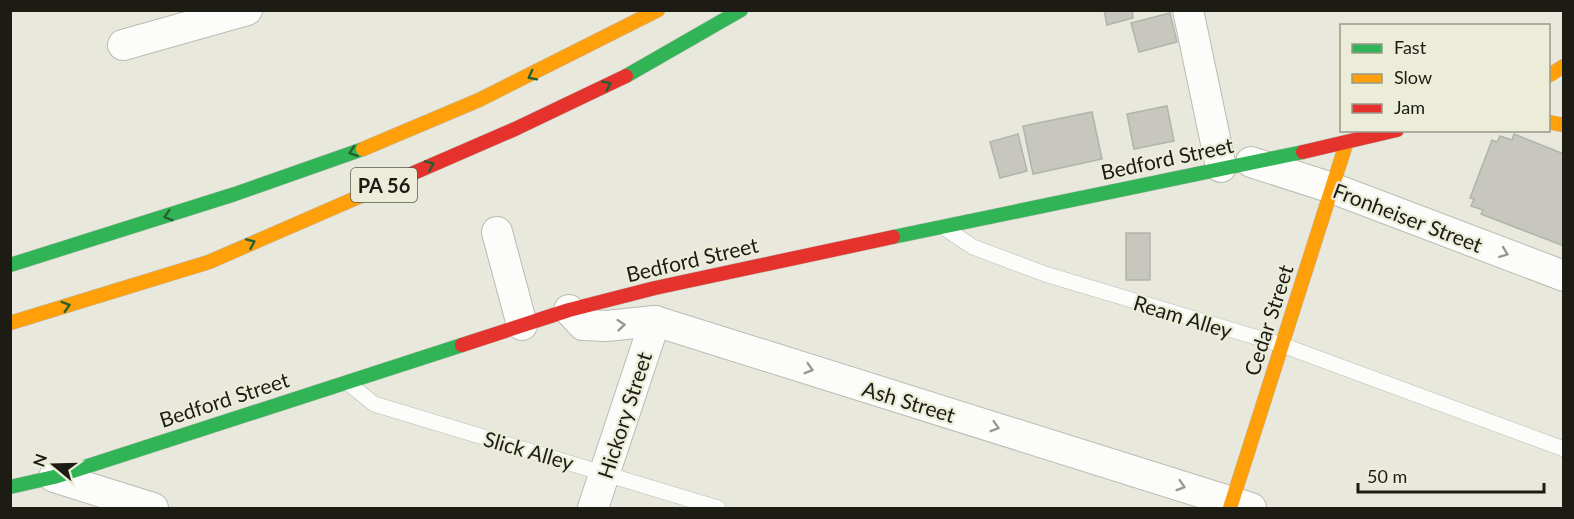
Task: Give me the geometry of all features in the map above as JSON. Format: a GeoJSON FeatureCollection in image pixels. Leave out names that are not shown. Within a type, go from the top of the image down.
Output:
{"type":"FeatureCollection","features":[{"type":"Feature","properties":{"kind":"main road","name":"PA 56"},"geometry":{"type":"LineString","coordinates":[[10,265],[192,208],[369,147],[515,84],[658,10]]}},
{"type":"Feature","properties":{"kind":"main road","name":"PA 56"},"geometry":{"type":"LineString","coordinates":[[10,323],[209,262],[546,114],[631,74],[741,10]]}},
{"type":"Feature","properties":{"kind":"main road"},"geometry":{"type":"LineString","coordinates":[[1550,75],[1563,66]]}},
{"type":"Feature","properties":{"kind":"main road","name":"Bedford Street"},"geometry":{"type":"LineString","coordinates":[[10,486],[54,477],[569,310],[655,288],[1221,167],[1346,144],[1390,132]]}},
{"type":"Feature","properties":{"kind":"main road","name":"Cedar Street"},"geometry":{"type":"LineString","coordinates":[[1238,506],[1282,345],[1346,144]]}},
{"type":"Feature","properties":{"kind":"street"},"geometry":{"type":"LineString","coordinates":[[123,45],[247,10]]}},
{"type":"Feature","properties":{"kind":"street"},"geometry":{"type":"LineString","coordinates":[[1188,10],[1221,167]]}},
{"type":"Feature","properties":{"kind":"street","name":"Fronheiser Street"},"geometry":{"type":"LineString","coordinates":[[1251,162],[1332,188],[1563,276]]}},
{"type":"Feature","properties":{"kind":"street"},"geometry":{"type":"LineString","coordinates":[[497,232],[522,325]]}},
{"type":"Feature","properties":{"kind":"street","name":"Ash Street"},"geometry":{"type":"LineString","coordinates":[[569,310],[583,325],[606,326],[655,321],[1238,506]]}},
{"type":"Feature","properties":{"kind":"street","name":"Hickory Street"},"geometry":{"type":"LineString","coordinates":[[593,508],[655,321]]}},
{"type":"Feature","properties":{"kind":"street"},"geometry":{"type":"LineString","coordinates":[[54,477],[124,504],[153,508]]}},
{"type":"Feature","properties":{"kind":"lane","name":"Ream Alley"},"geometry":{"type":"LineString","coordinates":[[942,226],[973,247],[1045,274],[1282,345],[1563,449]]}},
{"type":"Feature","properties":{"kind":"lane","name":"Slick Alley"},"geometry":{"type":"LineString","coordinates":[[347,381],[374,404],[718,508]]}},
{"type":"Feature","properties":{"kind":"building"},"geometry":{"type":"Polygon","coordinates":[[[1104,10],[1132,10],[1133,18],[1107,25],[1104,10]]]}},
{"type":"Feature","properties":{"kind":"building"},"geometry":{"type":"Polygon","coordinates":[[[1170,13],[1177,42],[1139,52],[1131,23],[1170,13]]]}},
{"type":"Feature","properties":{"kind":"building"},"geometry":{"type":"Polygon","coordinates":[[[1167,106],[1174,141],[1134,149],[1127,114],[1167,106]]]}},
{"type":"Feature","properties":{"kind":"building"},"geometry":{"type":"Polygon","coordinates":[[[1092,112],[1102,159],[1033,174],[1023,126],[1092,112]]]}},
{"type":"Feature","properties":{"kind":"building"},"geometry":{"type":"Polygon","coordinates":[[[1018,134],[1027,171],[1000,178],[990,142],[1018,134]]]}},
{"type":"Feature","properties":{"kind":"building"},"geometry":{"type":"Polygon","coordinates":[[[1514,134],[1564,154],[1564,246],[1481,214],[1483,210],[1471,206],[1474,199],[1470,198],[1492,140],[1497,142],[1500,136],[1512,140],[1514,134]]]}},
{"type":"Feature","properties":{"kind":"building"},"geometry":{"type":"Polygon","coordinates":[[[1126,233],[1150,233],[1150,280],[1126,280],[1126,233]]]}},
{"type":"Feature","properties":{"kind":"traffic: fast"},"geometry":{"type":"LineString","coordinates":[[626,76],[741,10]]}},
{"type":"Feature","properties":{"kind":"traffic: fast"},"geometry":{"type":"LineString","coordinates":[[10,265],[235,194],[363,149]]}},
{"type":"Feature","properties":{"kind":"traffic: fast"},"geometry":{"type":"LineString","coordinates":[[893,237],[1303,152]]}},
{"type":"Feature","properties":{"kind":"traffic: fast"},"geometry":{"type":"LineString","coordinates":[[10,487],[54,477],[462,345]]}},
{"type":"Feature","properties":{"kind":"traffic: slow"},"geometry":{"type":"LineString","coordinates":[[363,149],[479,100],[658,10]]}},
{"type":"Feature","properties":{"kind":"traffic: slow"},"geometry":{"type":"LineString","coordinates":[[1550,75],[1564,66]]}},
{"type":"Feature","properties":{"kind":"traffic: slow"},"geometry":{"type":"LineString","coordinates":[[1550,122],[1564,125]]}},
{"type":"Feature","properties":{"kind":"traffic: slow"},"geometry":{"type":"LineString","coordinates":[[1230,508],[1346,144]]}},
{"type":"Feature","properties":{"kind":"traffic: slow"},"geometry":{"type":"LineString","coordinates":[[10,323],[209,262],[386,185]]}},
{"type":"Feature","properties":{"kind":"traffic: jam"},"geometry":{"type":"LineString","coordinates":[[386,185],[515,129],[626,76]]}},
{"type":"Feature","properties":{"kind":"traffic: jam"},"geometry":{"type":"LineString","coordinates":[[1303,152],[1388,132]]}},
{"type":"Feature","properties":{"kind":"traffic: jam"},"geometry":{"type":"LineString","coordinates":[[462,345],[569,310],[655,288],[893,237]]}}]}
